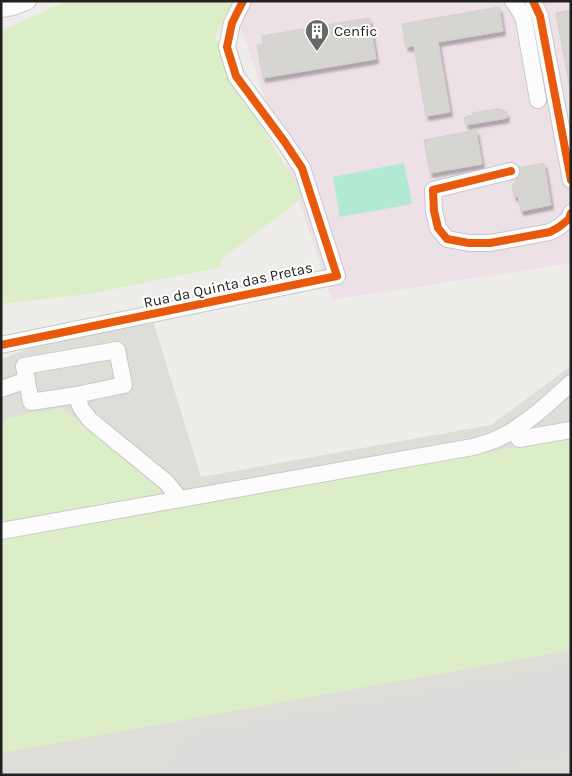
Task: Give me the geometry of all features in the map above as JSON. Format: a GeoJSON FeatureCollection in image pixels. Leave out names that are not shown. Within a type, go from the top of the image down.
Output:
{"type":"FeatureCollection","features":[{"type":"Feature","properties":{"kind":"street"},"geometry":{"type":"LineString","coordinates":[[1,9],[28,1]]}},
{"type":"Feature","properties":{"kind":"street","name":"Rua da Quinta das Pretas"},"geometry":{"type":"LineString","coordinates":[[1,345],[337,276],[302,168],[236,76],[227,47],[232,23],[243,1]]}},
{"type":"Feature","properties":{"kind":"street"},"geometry":{"type":"LineString","coordinates":[[513,1],[524,20],[538,100]]}},
{"type":"Feature","properties":{"kind":"street"},"geometry":{"type":"LineString","coordinates":[[533,1],[540,16],[571,180]]}},
{"type":"Feature","properties":{"kind":"street"},"geometry":{"type":"LineString","coordinates":[[510,171],[433,190],[434,211],[438,228],[448,239],[469,243],[490,243],[550,232],[568,219],[571,213]]}},
{"type":"Feature","properties":{"kind":"street"},"geometry":{"type":"LineString","coordinates":[[117,350],[124,385],[76,396],[31,402],[24,366],[117,350]]}},
{"type":"Feature","properties":{"kind":"street"},"geometry":{"type":"LineString","coordinates":[[1,389],[27,380]]}},
{"type":"Feature","properties":{"kind":"street"},"geometry":{"type":"LineString","coordinates":[[1,531],[180,498],[473,448],[514,430],[540,411],[571,384]]}},
{"type":"Feature","properties":{"kind":"street"},"geometry":{"type":"LineString","coordinates":[[76,396],[81,408],[90,420],[166,482],[180,498]]}},
{"type":"Feature","properties":{"kind":"street"},"geometry":{"type":"LineString","coordinates":[[519,439],[571,430]]}},
{"type":"Feature","properties":{"kind":"shaded area"},"geometry":{"type":"Polygon","coordinates":[[[232,1],[571,1],[571,263],[332,300],[232,1]]]}},
{"type":"Feature","properties":{"kind":"shaded area"},"geometry":{"type":"Polygon","coordinates":[[[153,321],[201,477],[491,425],[571,366],[571,775],[1,775],[1,359],[43,343],[153,321]]]}},
{"type":"Feature","properties":{"kind":"green space"},"geometry":{"type":"Polygon","coordinates":[[[67,1],[234,1],[215,36],[274,148],[305,196],[220,260],[221,267],[89,294],[1,304],[1,31],[67,1]]]}},
{"type":"Feature","properties":{"kind":"green space"},"geometry":{"type":"Polygon","coordinates":[[[404,163],[412,204],[340,217],[333,177],[404,163]]]}},
{"type":"Feature","properties":{"kind":"green space"},"geometry":{"type":"Polygon","coordinates":[[[63,408],[157,484],[162,491],[158,497],[1,526],[1,420],[29,413],[63,408]]]}},
{"type":"Feature","properties":{"kind":"green space"},"geometry":{"type":"Polygon","coordinates":[[[571,437],[571,650],[1,753],[1,539],[571,437]]]}},
{"type":"Feature","properties":{"kind":"building"},"geometry":{"type":"Polygon","coordinates":[[[499,7],[503,31],[438,42],[450,112],[426,116],[414,46],[406,47],[402,24],[499,7]]]}},
{"type":"Feature","properties":{"kind":"building"},"geometry":{"type":"Polygon","coordinates":[[[571,10],[571,94],[556,13],[571,10]]]}},
{"type":"Feature","properties":{"kind":"building","name":"Cenfic"},"geometry":{"type":"Polygon","coordinates":[[[369,18],[376,59],[263,78],[257,45],[263,44],[262,36],[369,18]]]}},
{"type":"Feature","properties":{"kind":"building"},"geometry":{"type":"Polygon","coordinates":[[[497,109],[506,111],[507,118],[466,125],[464,118],[473,115],[472,113],[497,109]]]}},
{"type":"Feature","properties":{"kind":"building"},"geometry":{"type":"Polygon","coordinates":[[[476,130],[482,164],[430,173],[424,140],[476,130]]]}},
{"type":"Feature","properties":{"kind":"building"},"geometry":{"type":"Polygon","coordinates":[[[544,163],[551,205],[521,211],[518,196],[514,197],[512,184],[516,183],[513,169],[544,163]]]}},
{"type":"Feature","properties":{"kind":"runway"},"geometry":{"type":"LineString","coordinates":[[213,775],[571,710]]}},
{"type":"Feature","properties":{"kind":"cycle path"},"geometry":{"type":"LineString","coordinates":[[1,345],[337,276],[302,168],[236,76],[227,47],[232,23],[243,1]]}},
{"type":"Feature","properties":{"kind":"cycle path"},"geometry":{"type":"LineString","coordinates":[[533,1],[540,16],[571,180]]}},
{"type":"Feature","properties":{"kind":"cycle path"},"geometry":{"type":"LineString","coordinates":[[511,171],[433,190],[434,211],[438,228],[447,239],[469,243],[490,243],[550,232],[569,219],[571,213]]}},
{"type":"Feature","properties":{"kind":"place","name":"Cenfic"},"geometry":{"type":"Point","coordinates":[317,52]}}]}
